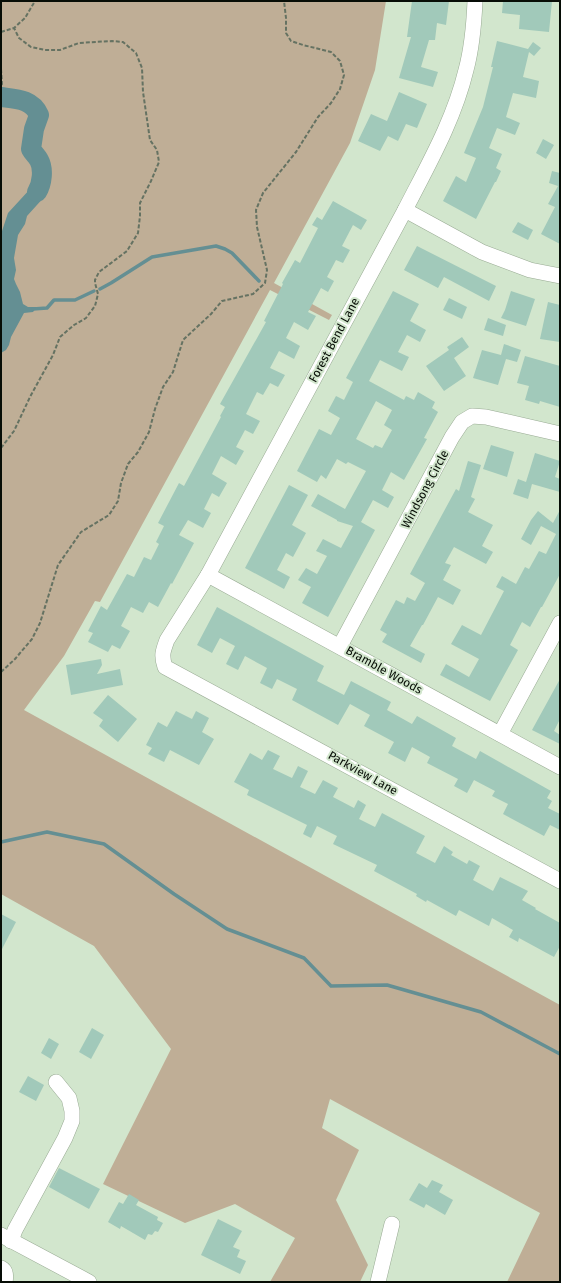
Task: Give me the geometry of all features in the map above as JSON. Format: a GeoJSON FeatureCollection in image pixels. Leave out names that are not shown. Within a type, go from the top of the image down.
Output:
{"type":"FeatureCollection","features":[{"type":"Feature","properties":{"kind":"street","name":"Forest Bend Lane"},"geometry":{"type":"LineString","coordinates":[[165,667],[162,657],[167,640],[208,574],[405,210],[437,147],[448,123],[466,70],[475,1]]}},
{"type":"Feature","properties":{"kind":"street"},"geometry":{"type":"LineString","coordinates":[[405,210],[482,252],[530,270],[560,276]]}},
{"type":"Feature","properties":{"kind":"street","name":"Windsong Circle"},"geometry":{"type":"LineString","coordinates":[[340,646],[462,422],[472,416],[486,417],[560,434]]}},
{"type":"Feature","properties":{"kind":"street","name":"Bramble Woods"},"geometry":{"type":"LineString","coordinates":[[208,574],[560,767]]}},
{"type":"Feature","properties":{"kind":"street"},"geometry":{"type":"LineString","coordinates":[[500,734],[560,623]]}},
{"type":"Feature","properties":{"kind":"street","name":"Parkview Lane"},"geometry":{"type":"LineString","coordinates":[[165,667],[560,881]]}},
{"type":"Feature","properties":{"kind":"street"},"geometry":{"type":"LineString","coordinates":[[56,1082],[69,1098],[72,1111],[72,1121],[65,1138],[15,1230],[6,1238],[88,1282]]}},
{"type":"Feature","properties":{"kind":"street"},"geometry":{"type":"LineString","coordinates":[[378,1282],[392,1224]]}},
{"type":"Feature","properties":{"kind":"street"},"geometry":{"type":"LineString","coordinates":[[1,1268],[6,1275],[5,1282]]}},
{"type":"Feature","properties":{"kind":"path"},"geometry":{"type":"LineString","coordinates":[[1,32],[14,28],[25,18],[35,1]]}},
{"type":"Feature","properties":{"kind":"path"},"geometry":{"type":"LineString","coordinates":[[1,672],[15,659],[32,639],[40,623],[58,565],[81,532],[110,515],[118,501],[123,476],[128,464],[138,452],[149,432],[163,387],[173,372],[183,340],[211,314],[222,301],[253,294],[265,283],[267,270],[257,227],[256,210],[263,193],[296,152],[318,117],[331,103],[340,89],[344,75],[340,61],[331,52],[303,45],[291,40],[286,33],[284,1]]}},
{"type":"Feature","properties":{"kind":"path"},"geometry":{"type":"LineString","coordinates":[[1,448],[14,431],[30,397],[53,355],[60,337],[74,324],[86,318],[95,306],[98,294],[95,283],[99,272],[127,251],[138,233],[140,203],[151,181],[158,162],[157,150],[150,140],[143,92],[142,68],[136,53],[123,42],[112,41],[78,43],[60,50],[45,50],[31,47],[19,38],[14,28]]}},
{"type":"Feature","properties":{"kind":"path"},"geometry":{"type":"LineString","coordinates":[[1,69],[2,85]]}},
{"type":"Feature","properties":{"kind":"shaded area"},"geometry":{"type":"Polygon","coordinates":[[[1,1],[386,1],[375,70],[350,143],[274,283],[332,315],[329,320],[270,290],[100,602],[95,601],[64,656],[24,710],[560,1005],[560,1282],[507,1282],[540,1213],[330,1099],[322,1128],[359,1150],[336,1200],[368,1265],[360,1282],[270,1282],[295,1238],[235,1204],[185,1223],[103,1184],[171,1049],[94,946],[1,894],[1,1]]]}},
{"type":"Feature","properties":{"kind":"water"},"geometry":{"type":"Polygon","coordinates":[[[41,165],[49,169],[50,184],[46,195],[27,216],[25,224],[18,235],[14,258],[16,270],[14,279],[20,292],[23,304],[28,307],[37,307],[33,312],[24,313],[11,337],[9,345],[6,350],[1,353],[2,231],[8,213],[31,188],[35,173],[41,165]]]}},
{"type":"Feature","properties":{"kind":"building"},"geometry":{"type":"Polygon","coordinates":[[[412,1],[449,1],[446,25],[437,23],[435,40],[429,40],[421,67],[438,72],[433,87],[399,78],[411,37],[407,37],[412,1]]]}},
{"type":"Feature","properties":{"kind":"building"},"geometry":{"type":"Polygon","coordinates":[[[503,1],[552,1],[549,32],[519,29],[520,15],[502,13],[503,1]]]}},
{"type":"Feature","properties":{"kind":"building"},"geometry":{"type":"Polygon","coordinates":[[[497,41],[528,49],[533,42],[541,48],[534,56],[529,52],[523,77],[539,81],[536,98],[513,93],[506,117],[520,123],[515,135],[497,128],[489,148],[502,154],[496,168],[501,171],[476,219],[443,201],[456,176],[466,182],[476,158],[464,153],[483,107],[493,67],[491,67],[497,41]]]}},
{"type":"Feature","properties":{"kind":"building"},"geometry":{"type":"Polygon","coordinates":[[[399,92],[427,104],[417,128],[406,124],[398,141],[388,136],[380,151],[358,141],[371,114],[387,121],[399,92]]]}},
{"type":"Feature","properties":{"kind":"building"},"geometry":{"type":"Polygon","coordinates":[[[543,139],[554,145],[546,159],[536,153],[543,139]]]}},
{"type":"Feature","properties":{"kind":"building"},"geometry":{"type":"Polygon","coordinates":[[[552,171],[560,173],[560,244],[541,234],[555,207],[548,204],[558,186],[549,183],[552,171]]]}},
{"type":"Feature","properties":{"kind":"building"},"geometry":{"type":"Polygon","coordinates":[[[333,201],[367,220],[361,230],[353,225],[342,246],[350,250],[343,263],[336,260],[327,277],[334,281],[328,292],[321,288],[308,312],[316,316],[308,330],[294,322],[286,338],[300,346],[294,359],[279,351],[270,368],[285,375],[278,387],[270,383],[263,395],[257,392],[246,414],[260,421],[253,434],[245,430],[236,447],[244,451],[236,465],[221,456],[212,474],[227,483],[219,497],[212,493],[204,509],[211,513],[203,528],[188,520],[179,535],[194,543],[172,584],[171,583],[158,607],[149,602],[143,613],[131,607],[121,626],[130,631],[120,649],[112,645],[108,652],[88,642],[93,633],[88,631],[101,606],[107,610],[127,574],[134,577],[144,557],[151,560],[159,544],[156,542],[164,526],[158,523],[179,483],[184,486],[221,417],[220,416],[225,407],[220,404],[266,322],[264,321],[283,284],[282,283],[295,260],[300,263],[318,228],[312,225],[317,217],[322,220],[333,201]]]}},
{"type":"Feature","properties":{"kind":"building"},"geometry":{"type":"Polygon","coordinates":[[[518,222],[533,230],[528,240],[512,232],[518,222]]]}},
{"type":"Feature","properties":{"kind":"building"},"geometry":{"type":"Polygon","coordinates":[[[417,246],[496,286],[489,301],[444,277],[438,288],[404,270],[417,246]]]}},
{"type":"Feature","properties":{"kind":"building"},"geometry":{"type":"Polygon","coordinates":[[[393,291],[419,304],[410,321],[426,330],[420,342],[407,335],[398,352],[409,357],[402,371],[380,360],[369,381],[404,400],[406,396],[414,400],[418,392],[435,402],[432,408],[438,412],[424,438],[427,439],[404,480],[391,472],[382,490],[394,497],[388,508],[373,500],[361,522],[375,530],[328,617],[302,603],[311,587],[298,580],[306,568],[317,574],[327,556],[316,551],[323,539],[341,548],[353,526],[337,521],[311,506],[318,494],[345,509],[366,471],[348,462],[346,464],[337,459],[326,479],[321,475],[317,482],[297,471],[319,429],[331,435],[340,418],[328,411],[336,396],[344,400],[353,382],[346,378],[393,291]],[[376,401],[356,439],[373,448],[375,445],[382,448],[392,430],[384,425],[392,410],[376,401]]]}},
{"type":"Feature","properties":{"kind":"building"},"geometry":{"type":"Polygon","coordinates":[[[511,291],[535,299],[526,326],[501,318],[511,291]]]}},
{"type":"Feature","properties":{"kind":"building"},"geometry":{"type":"Polygon","coordinates":[[[449,298],[467,307],[462,319],[443,310],[449,298]]]}},
{"type":"Feature","properties":{"kind":"building"},"geometry":{"type":"Polygon","coordinates":[[[548,302],[560,305],[560,342],[540,339],[548,302]]]}},
{"type":"Feature","properties":{"kind":"building"},"geometry":{"type":"Polygon","coordinates":[[[488,318],[506,325],[503,336],[484,330],[488,318]]]}},
{"type":"Feature","properties":{"kind":"building"},"geometry":{"type":"Polygon","coordinates":[[[462,337],[469,347],[454,358],[466,376],[444,391],[426,366],[449,350],[447,347],[462,337]]]}},
{"type":"Feature","properties":{"kind":"building"},"geometry":{"type":"Polygon","coordinates":[[[504,344],[521,350],[517,362],[506,359],[498,385],[473,378],[482,350],[501,355],[504,344]]]}},
{"type":"Feature","properties":{"kind":"building"},"geometry":{"type":"Polygon","coordinates":[[[525,356],[560,366],[560,407],[540,401],[539,404],[525,400],[529,386],[517,383],[525,356]]]}},
{"type":"Feature","properties":{"kind":"building"},"geometry":{"type":"Polygon","coordinates":[[[491,445],[514,452],[507,477],[483,469],[491,445]]]}},
{"type":"Feature","properties":{"kind":"building"},"geometry":{"type":"Polygon","coordinates":[[[535,453],[560,461],[555,477],[560,479],[560,492],[532,484],[528,499],[513,494],[518,479],[526,482],[535,453]]]}},
{"type":"Feature","properties":{"kind":"building"},"geometry":{"type":"Polygon","coordinates":[[[468,461],[481,465],[471,497],[475,499],[468,512],[493,525],[482,546],[493,552],[486,564],[454,547],[445,563],[451,565],[443,580],[461,590],[453,605],[438,597],[410,646],[425,654],[421,663],[382,642],[387,634],[380,630],[396,600],[404,604],[407,597],[415,601],[425,583],[410,574],[456,489],[459,491],[468,461]]]}},
{"type":"Feature","properties":{"kind":"building"},"geometry":{"type":"Polygon","coordinates":[[[289,485],[308,495],[292,525],[306,533],[293,557],[286,553],[277,570],[290,577],[284,589],[245,568],[289,485]]]}},
{"type":"Feature","properties":{"kind":"building"},"geometry":{"type":"Polygon","coordinates":[[[560,510],[560,574],[530,627],[522,622],[510,645],[518,650],[490,701],[440,675],[446,664],[469,677],[479,659],[451,644],[462,625],[481,635],[504,591],[496,587],[502,576],[516,584],[525,567],[529,569],[539,551],[546,554],[556,534],[541,526],[531,545],[521,539],[531,520],[538,511],[553,523],[560,510]]]}},
{"type":"Feature","properties":{"kind":"building"},"geometry":{"type":"Polygon","coordinates":[[[217,607],[324,666],[317,681],[344,695],[351,681],[391,702],[387,710],[412,724],[417,716],[456,738],[452,746],[476,759],[480,751],[551,791],[547,798],[552,801],[548,808],[560,814],[560,830],[550,825],[544,836],[503,814],[508,804],[492,796],[495,791],[474,780],[467,793],[454,786],[458,779],[427,763],[430,757],[412,747],[405,762],[388,753],[394,742],[364,726],[370,715],[350,704],[338,725],[292,700],[297,689],[277,679],[272,689],[260,683],[267,668],[245,656],[238,670],[226,664],[235,646],[220,638],[212,653],[197,645],[217,607]]]}},
{"type":"Feature","properties":{"kind":"building"},"geometry":{"type":"Polygon","coordinates":[[[101,659],[102,665],[97,674],[120,669],[123,685],[71,695],[66,665],[101,659]]]}},
{"type":"Feature","properties":{"kind":"building"},"geometry":{"type":"Polygon","coordinates":[[[560,679],[560,719],[554,731],[560,735],[560,744],[532,730],[560,679]]]}},
{"type":"Feature","properties":{"kind":"building"},"geometry":{"type":"Polygon","coordinates":[[[108,695],[137,719],[118,742],[99,726],[103,720],[93,713],[108,695]]]}},
{"type":"Feature","properties":{"kind":"building"},"geometry":{"type":"Polygon","coordinates":[[[176,711],[192,719],[196,711],[209,718],[202,732],[214,739],[199,765],[170,750],[164,762],[148,754],[152,748],[146,745],[158,722],[167,727],[176,711]]]}},
{"type":"Feature","properties":{"kind":"building"},"geometry":{"type":"Polygon","coordinates":[[[268,750],[280,756],[273,769],[292,778],[298,766],[308,771],[300,787],[315,794],[323,780],[338,788],[333,797],[354,808],[358,800],[366,805],[359,819],[375,827],[382,813],[425,836],[416,853],[435,863],[444,846],[453,852],[451,855],[467,864],[469,860],[480,866],[473,880],[493,891],[500,877],[528,891],[522,900],[560,923],[560,946],[554,957],[519,938],[518,942],[509,937],[513,930],[492,918],[489,926],[459,910],[456,916],[427,900],[426,902],[416,896],[417,894],[374,871],[377,865],[333,844],[337,836],[317,826],[311,838],[303,834],[307,825],[247,795],[249,790],[234,782],[250,753],[262,760],[268,750]]]}},
{"type":"Feature","properties":{"kind":"building"},"geometry":{"type":"Polygon","coordinates":[[[1,914],[16,922],[1,951],[1,914]]]}},
{"type":"Feature","properties":{"kind":"building"},"geometry":{"type":"Polygon","coordinates":[[[92,1028],[104,1035],[91,1059],[79,1052],[92,1028]]]}},
{"type":"Feature","properties":{"kind":"building"},"geometry":{"type":"Polygon","coordinates":[[[49,1038],[59,1044],[51,1059],[41,1053],[49,1038]]]}},
{"type":"Feature","properties":{"kind":"building"},"geometry":{"type":"Polygon","coordinates":[[[28,1076],[44,1085],[36,1101],[19,1092],[28,1076]]]}},
{"type":"Feature","properties":{"kind":"building"},"geometry":{"type":"Polygon","coordinates":[[[59,1168],[100,1189],[89,1209],[49,1187],[59,1168]]]}},
{"type":"Feature","properties":{"kind":"building"},"geometry":{"type":"Polygon","coordinates":[[[432,1180],[443,1185],[439,1192],[453,1200],[445,1215],[426,1204],[424,1208],[409,1200],[419,1183],[427,1188],[432,1180]]]}},
{"type":"Feature","properties":{"kind":"building"},"geometry":{"type":"Polygon","coordinates":[[[129,1194],[139,1200],[136,1205],[158,1217],[157,1220],[163,1223],[158,1232],[155,1231],[152,1235],[148,1234],[145,1240],[121,1226],[120,1229],[108,1222],[119,1202],[123,1204],[129,1194]]]}},
{"type":"Feature","properties":{"kind":"building"},"geometry":{"type":"Polygon","coordinates":[[[218,1219],[242,1231],[233,1247],[240,1250],[237,1257],[246,1261],[240,1274],[201,1255],[218,1219]]]}},
{"type":"Feature","properties":{"kind":"waterway"},"geometry":{"type":"LineString","coordinates":[[1,97],[18,99],[28,103],[39,115],[34,129],[31,149],[39,160],[42,168],[41,181],[37,192]]}},
{"type":"Feature","properties":{"kind":"waterway"},"geometry":{"type":"LineString","coordinates":[[100,289],[152,257],[216,246],[232,253],[259,281]]}},
{"type":"Feature","properties":{"kind":"waterway"},"geometry":{"type":"LineString","coordinates":[[33,309],[47,308],[54,300],[75,300],[94,291]]}},
{"type":"Feature","properties":{"kind":"waterway"},"geometry":{"type":"LineString","coordinates":[[1,842],[47,832],[104,844],[174,894],[227,929],[304,958],[331,986],[387,985],[481,1012],[560,1054]]}}]}
